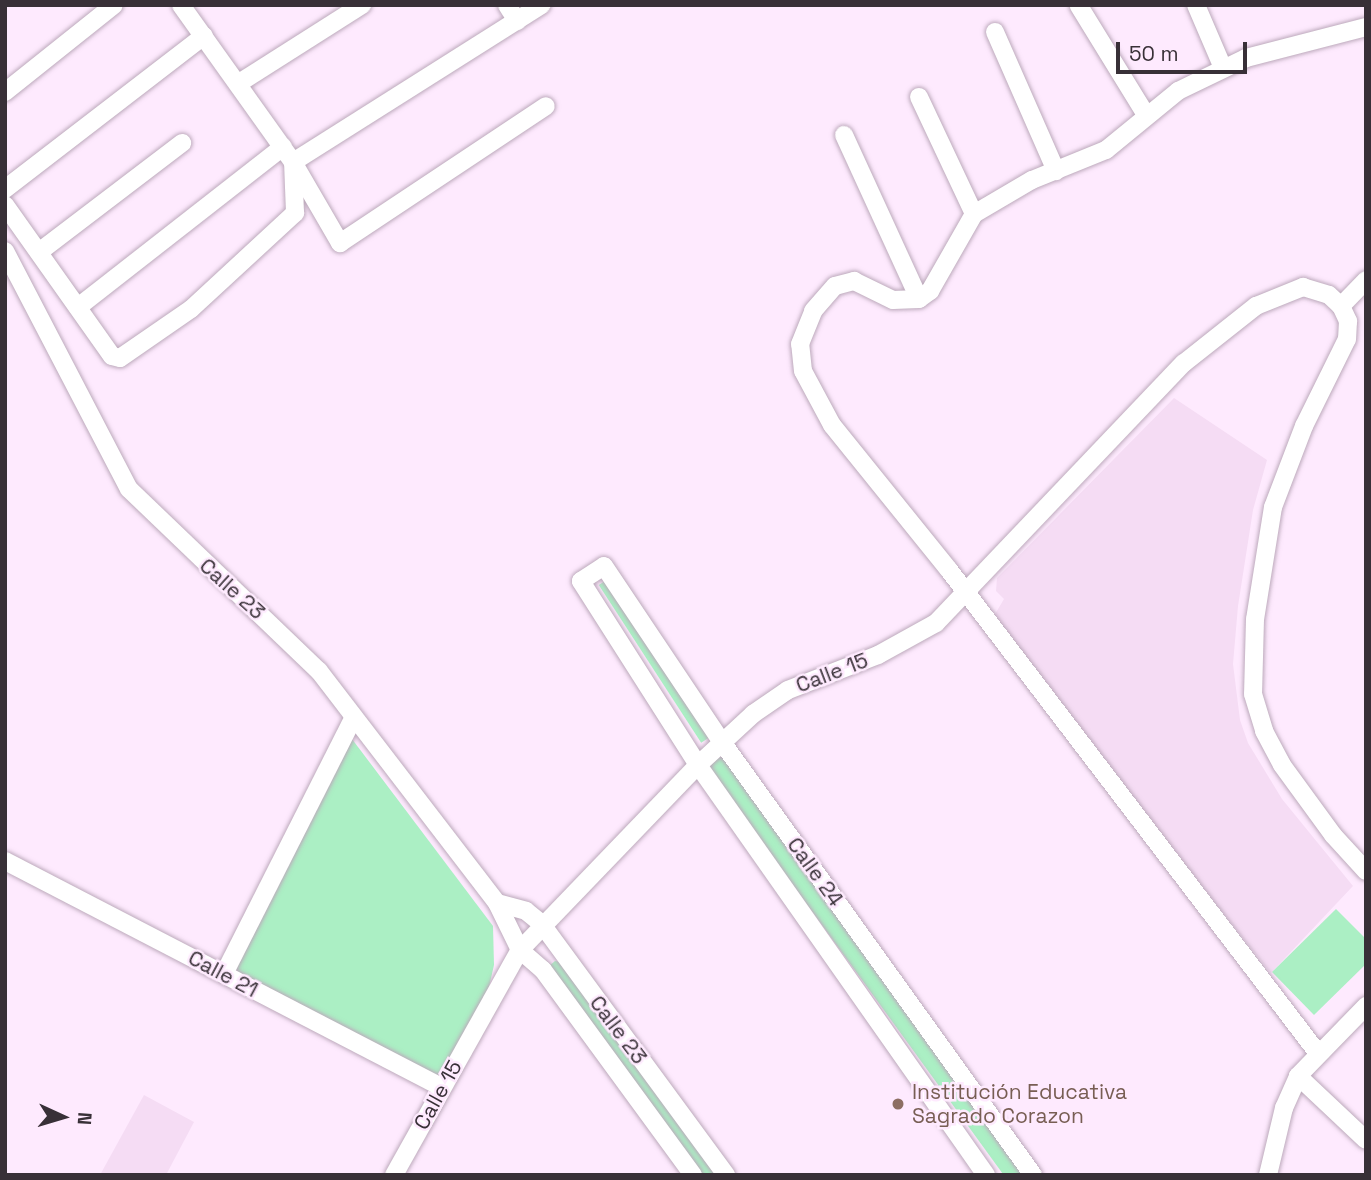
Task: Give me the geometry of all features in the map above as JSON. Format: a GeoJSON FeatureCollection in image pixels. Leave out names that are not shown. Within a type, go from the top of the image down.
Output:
{"type":"FeatureCollection","features":[{"type":"Feature","properties":{"kind":"street"},"geometry":{"type":"LineString","coordinates":[[5,92],[114,5]]}},
{"type":"Feature","properties":{"kind":"street"},"geometry":{"type":"LineString","coordinates":[[240,83],[362,5]]}},
{"type":"Feature","properties":{"kind":"street"},"geometry":{"type":"LineString","coordinates":[[507,5],[517,21]]}},
{"type":"Feature","properties":{"kind":"street"},"geometry":{"type":"LineString","coordinates":[[78,307],[288,155],[541,5]]}},
{"type":"Feature","properties":{"kind":"street"},"geometry":{"type":"LineString","coordinates":[[1196,5],[1223,68]]}},
{"type":"Feature","properties":{"kind":"street"},"geometry":{"type":"LineString","coordinates":[[183,6],[240,83],[288,155],[340,243],[546,106]]}},
{"type":"Feature","properties":{"kind":"street"},"geometry":{"type":"LineString","coordinates":[[1079,6],[1146,115]]}},
{"type":"Feature","properties":{"kind":"street"},"geometry":{"type":"LineString","coordinates":[[1317,1052],[966,593],[832,425],[800,358],[804,328],[821,299],[835,286],[854,281],[893,300],[919,299],[930,291],[974,214],[1056,171],[1106,150],[1146,115],[1223,68],[1310,38],[1366,27]]}},
{"type":"Feature","properties":{"kind":"street"},"geometry":{"type":"LineString","coordinates":[[995,32],[1056,171]]}},
{"type":"Feature","properties":{"kind":"street"},"geometry":{"type":"LineString","coordinates":[[5,189],[204,36]]}},
{"type":"Feature","properties":{"kind":"street"},"geometry":{"type":"LineString","coordinates":[[919,97],[974,214]]}},
{"type":"Feature","properties":{"kind":"street"},"geometry":{"type":"LineString","coordinates":[[844,135],[919,299]]}},
{"type":"Feature","properties":{"kind":"street"},"geometry":{"type":"LineString","coordinates":[[39,252],[183,143]]}},
{"type":"Feature","properties":{"kind":"street"},"geometry":{"type":"LineString","coordinates":[[5,205],[112,356],[126,355],[191,309],[295,213],[288,155]]}},
{"type":"Feature","properties":{"kind":"street","name":"Calle 23"},"geometry":{"type":"LineString","coordinates":[[5,251],[129,489],[319,671],[353,719],[497,902],[520,950],[543,970],[693,1175]]}},
{"type":"Feature","properties":{"kind":"street"},"geometry":{"type":"LineString","coordinates":[[1366,281],[1344,314],[1341,355],[1304,426],[1273,507],[1251,661],[1253,694],[1264,731],[1282,765],[1366,871]]}},
{"type":"Feature","properties":{"kind":"street","name":"Calle 15"},"geometry":{"type":"LineString","coordinates":[[394,1175],[520,950],[541,923],[722,742],[788,690],[915,637],[966,593],[1184,363],[1243,315],[1285,291],[1303,287],[1329,295],[1344,314]]}},
{"type":"Feature","properties":{"kind":"street","name":"Calle 24"},"geometry":{"type":"LineString","coordinates":[[986,1175],[698,765],[581,580],[604,566],[722,742],[1033,1175]]}},
{"type":"Feature","properties":{"kind":"street"},"geometry":{"type":"LineString","coordinates":[[224,974],[353,719]]}},
{"type":"Feature","properties":{"kind":"street","name":"Calle 21"},"geometry":{"type":"LineString","coordinates":[[5,861],[441,1087]]}},
{"type":"Feature","properties":{"kind":"street","name":"Calle 23"},"geometry":{"type":"LineString","coordinates":[[497,902],[526,911],[541,923],[726,1175]]}},
{"type":"Feature","properties":{"kind":"street"},"geometry":{"type":"LineString","coordinates":[[1268,1175],[1284,1108],[1298,1076],[1317,1052],[1366,1006]]}},
{"type":"Feature","properties":{"kind":"street"},"geometry":{"type":"LineString","coordinates":[[1298,1076],[1366,1140]]}},
{"type":"Feature","properties":{"kind":"shaded area"},"geometry":{"type":"Polygon","coordinates":[[[1174,398],[1267,460],[1253,510],[1238,606],[1233,664],[1240,720],[1248,743],[1282,799],[1353,886],[1271,973],[991,621],[1004,599],[996,591],[997,578],[1174,398]]]}},
{"type":"Feature","properties":{"kind":"shaded area"},"geometry":{"type":"Polygon","coordinates":[[[144,1095],[194,1122],[166,1175],[100,1175],[144,1095]]]}},
{"type":"Feature","properties":{"kind":"green space"},"geometry":{"type":"Polygon","coordinates":[[[608,579],[710,737],[701,743],[599,585],[608,579]]]}},
{"type":"Feature","properties":{"kind":"green space"},"geometry":{"type":"Polygon","coordinates":[[[352,739],[493,926],[494,965],[489,987],[440,1077],[232,972],[352,739]]]}},
{"type":"Feature","properties":{"kind":"green space"},"geometry":{"type":"Polygon","coordinates":[[[722,755],[1027,1175],[1004,1175],[707,766],[722,755]]]}},
{"type":"Feature","properties":{"kind":"green space"},"geometry":{"type":"Polygon","coordinates":[[[1336,909],[1366,939],[1366,964],[1314,1015],[1272,972],[1336,909]]]}},
{"type":"Feature","properties":{"kind":"green space"},"geometry":{"type":"Polygon","coordinates":[[[555,961],[561,962],[719,1175],[699,1175],[549,966],[555,961]]]}},
{"type":"Feature","properties":{"kind":"place","name":"Institución Educativa Sagrado Corazon"},"geometry":{"type":"Point","coordinates":[898,1104]}}]}
